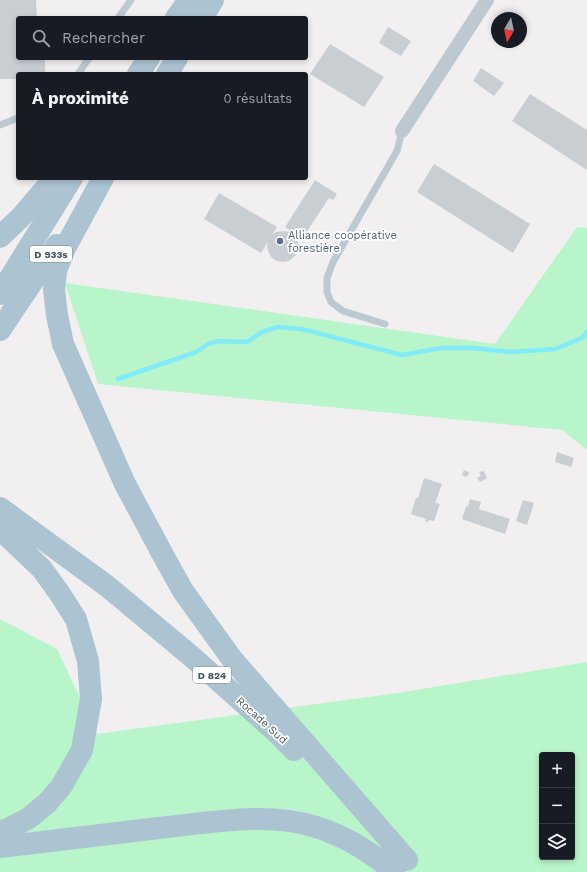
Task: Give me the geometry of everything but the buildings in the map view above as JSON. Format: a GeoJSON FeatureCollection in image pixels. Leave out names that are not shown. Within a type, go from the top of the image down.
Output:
{"type":"FeatureCollection","features":[{"type":"Feature","properties":{"kind":"main road"},"geometry":{"type":"LineString","coordinates":[[177,16],[189,0]]}},
{"type":"Feature","properties":{"kind":"main road"},"geometry":{"type":"LineString","coordinates":[[203,16],[213,0]]}},
{"type":"Feature","properties":{"kind":"main road"},"geometry":{"type":"LineString","coordinates":[[139,72],[148,60]]}},
{"type":"Feature","properties":{"kind":"main road"},"geometry":{"type":"LineString","coordinates":[[168,72],[176,60]]}},
{"type":"Feature","properties":{"kind":"main road"},"geometry":{"type":"LineString","coordinates":[[0,237],[21,217],[52,180]]}},
{"type":"Feature","properties":{"kind":"main road","name":"D 933s"},"geometry":{"type":"LineString","coordinates":[[0,294],[71,180]]}},
{"type":"Feature","properties":{"kind":"main road"},"geometry":{"type":"LineString","coordinates":[[101,180],[64,250],[56,270],[54,290],[57,316],[63,344],[125,484],[183,590],[232,659],[406,868]]}},
{"type":"Feature","properties":{"kind":"main road","name":"D 933s"},"geometry":{"type":"LineString","coordinates":[[0,330],[101,180]]}},
{"type":"Feature","properties":{"kind":"main road","name":"Rocade Sud"},"geometry":{"type":"LineString","coordinates":[[0,508],[107,586],[191,656],[275,731],[406,868]]}},
{"type":"Feature","properties":{"kind":"main road"},"geometry":{"type":"LineString","coordinates":[[0,528],[42,569],[76,619],[88,661],[91,699],[82,750],[61,787],[47,804],[29,818],[6,830],[0,831]]}},
{"type":"Feature","properties":{"kind":"main road"},"geometry":{"type":"LineString","coordinates":[[0,847],[114,833],[240,820],[264,819],[287,821],[315,827],[340,836],[367,851],[406,868]]}},
{"type":"Feature","properties":{"kind":"street"},"geometry":{"type":"LineString","coordinates":[[402,131],[487,0]]}},
{"type":"Feature","properties":{"kind":"lane"},"geometry":{"type":"LineString","coordinates":[[119,16],[131,0]]}},
{"type":"Feature","properties":{"kind":"lane"},"geometry":{"type":"LineString","coordinates":[[79,72],[88,60]]}},
{"type":"Feature","properties":{"kind":"lane"},"geometry":{"type":"LineString","coordinates":[[0,125],[16,119]]}},
{"type":"Feature","properties":{"kind":"lane"},"geometry":{"type":"LineString","coordinates":[[385,324],[343,311],[331,302],[327,292],[327,278],[333,262],[397,151],[402,131]]}},
{"type":"Feature","properties":{"kind":"green space"},"geometry":{"type":"Polygon","coordinates":[[[577,227],[587,228],[587,450],[562,430],[98,384],[65,283],[495,344],[577,227]]]}},
{"type":"Feature","properties":{"kind":"green space"},"geometry":{"type":"Polygon","coordinates":[[[0,619],[57,649],[97,734],[397,693],[587,662],[587,872],[0,872],[0,619]]]}},
{"type":"Feature","properties":{"kind":"waterway"},"geometry":{"type":"LineString","coordinates":[[118,379],[196,352],[208,344],[219,341],[247,342],[262,332],[278,327],[302,329],[402,355],[441,348],[473,348],[511,352],[555,349],[582,338],[587,332]]}},
{"type":"Feature","properties":{"kind":"place","name":"Alliance coopérative forestière"},"geometry":{"type":"Point","coordinates":[280,241]}}]}
